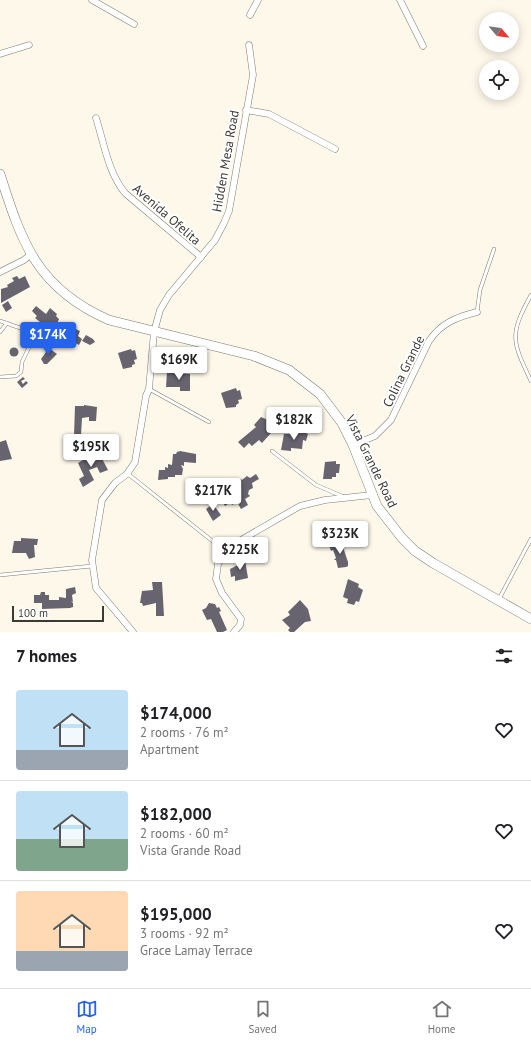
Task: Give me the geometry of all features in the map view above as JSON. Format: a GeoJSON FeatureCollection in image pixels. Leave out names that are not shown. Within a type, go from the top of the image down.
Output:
{"type":"FeatureCollection","features":[{"type":"Feature","properties":{"kind":"street"},"geometry":{"type":"LineString","coordinates":[[92,0],[134,24]]}},
{"type":"Feature","properties":{"kind":"street"},"geometry":{"type":"LineString","coordinates":[[250,16],[258,0]]}},
{"type":"Feature","properties":{"kind":"street"},"geometry":{"type":"LineString","coordinates":[[400,0],[423,46]]}},
{"type":"Feature","properties":{"kind":"street"},"geometry":{"type":"LineString","coordinates":[[0,54],[29,45]]}},
{"type":"Feature","properties":{"kind":"street","name":"Hidden Mesa Road"},"geometry":{"type":"LineString","coordinates":[[127,474],[136,457],[146,396],[150,389],[154,332],[158,317],[164,302],[218,235],[227,217],[252,75],[249,45]]}},
{"type":"Feature","properties":{"kind":"street"},"geometry":{"type":"LineString","coordinates":[[246,110],[269,114],[335,149]]}},
{"type":"Feature","properties":{"kind":"street","name":"Avenida Ofelita"},"geometry":{"type":"LineString","coordinates":[[96,118],[112,172],[120,187],[125,193],[201,257]]}},
{"type":"Feature","properties":{"kind":"street","name":"Vista Grande Road"},"geometry":{"type":"LineString","coordinates":[[0,174],[22,237],[31,254],[53,283],[70,300],[109,320],[254,356],[289,370],[320,394],[342,423],[353,445],[377,506],[394,529],[415,551],[531,619]]}},
{"type":"Feature","properties":{"kind":"street"},"geometry":{"type":"LineString","coordinates":[[0,272],[24,260],[31,254]]}},
{"type":"Feature","properties":{"kind":"street","name":"Colina Grande"},"geometry":{"type":"LineString","coordinates":[[353,445],[375,436],[391,420],[429,341],[436,332],[455,318],[477,312]]}},
{"type":"Feature","properties":{"kind":"street"},"geometry":{"type":"LineString","coordinates":[[127,474],[115,483],[102,500],[92,566],[96,588],[133,632]]}},
{"type":"Feature","properties":{"kind":"street"},"geometry":{"type":"LineString","coordinates":[[234,632],[240,624],[241,619],[222,592],[216,579],[218,564],[229,547],[300,506],[372,495]]}},
{"type":"Feature","properties":{"kind":"lane"},"geometry":{"type":"LineString","coordinates":[[477,312],[480,290],[494,249]]}},
{"type":"Feature","properties":{"kind":"lane"},"geometry":{"type":"LineString","coordinates":[[531,295],[518,319],[515,338],[518,353],[531,381]]}},
{"type":"Feature","properties":{"kind":"lane"},"geometry":{"type":"LineString","coordinates":[[0,321],[30,333],[33,340],[24,357],[21,372],[16,376],[0,377]]}},
{"type":"Feature","properties":{"kind":"lane"},"geometry":{"type":"LineString","coordinates":[[0,332],[7,323]]}},
{"type":"Feature","properties":{"kind":"lane"},"geometry":{"type":"LineString","coordinates":[[150,389],[210,422]]}},
{"type":"Feature","properties":{"kind":"lane"},"geometry":{"type":"LineString","coordinates":[[272,451],[316,485],[346,498]]}},
{"type":"Feature","properties":{"kind":"lane"},"geometry":{"type":"LineString","coordinates":[[127,474],[225,551]]}},
{"type":"Feature","properties":{"kind":"lane"},"geometry":{"type":"LineString","coordinates":[[498,601],[531,539]]}},
{"type":"Feature","properties":{"kind":"lane"},"geometry":{"type":"LineString","coordinates":[[0,575],[92,566]]}},
{"type":"Feature","properties":{"kind":"building"},"geometry":{"type":"Polygon","coordinates":[[[17,276],[19,279],[25,276],[30,287],[1,303],[1,289],[8,287],[7,285],[14,281],[12,278],[17,276]]]}},
{"type":"Feature","properties":{"kind":"building"},"geometry":{"type":"Polygon","coordinates":[[[8,301],[12,308],[6,312],[2,305],[8,301]]]}},
{"type":"Feature","properties":{"kind":"building"},"geometry":{"type":"Polygon","coordinates":[[[36,306],[46,314],[50,308],[57,314],[56,316],[59,319],[56,326],[55,325],[50,330],[35,318],[37,316],[32,311],[36,306]]]}},
{"type":"Feature","properties":{"kind":"building"},"geometry":{"type":"Polygon","coordinates":[[[67,325],[80,331],[78,336],[82,339],[79,345],[66,338],[64,340],[61,339],[67,325]]]}},
{"type":"Feature","properties":{"kind":"building"},"geometry":{"type":"Polygon","coordinates":[[[86,335],[95,342],[90,345],[82,341],[86,335]]]}},
{"type":"Feature","properties":{"kind":"building"},"geometry":{"type":"Polygon","coordinates":[[[12,348],[16,348],[18,352],[16,356],[12,356],[10,354],[10,350],[12,348]]]}},
{"type":"Feature","properties":{"kind":"building"},"geometry":{"type":"Polygon","coordinates":[[[49,348],[57,354],[47,364],[44,364],[41,359],[49,348]]]}},
{"type":"Feature","properties":{"kind":"building"},"geometry":{"type":"Polygon","coordinates":[[[131,349],[132,351],[135,350],[137,359],[134,360],[135,364],[132,365],[132,367],[123,369],[118,353],[131,349]]]}},
{"type":"Feature","properties":{"kind":"building"},"geometry":{"type":"Polygon","coordinates":[[[167,372],[190,374],[190,391],[180,391],[180,387],[166,387],[167,372]]]}},
{"type":"Feature","properties":{"kind":"building"},"geometry":{"type":"Polygon","coordinates":[[[23,377],[25,379],[21,381],[23,384],[26,381],[28,383],[22,388],[17,382],[23,377]]]}},
{"type":"Feature","properties":{"kind":"building"},"geometry":{"type":"Polygon","coordinates":[[[236,388],[237,391],[240,390],[242,399],[238,400],[239,403],[236,407],[226,408],[221,393],[236,388]]]}},
{"type":"Feature","properties":{"kind":"building"},"geometry":{"type":"Polygon","coordinates":[[[84,405],[97,407],[96,421],[89,421],[89,417],[82,418],[81,436],[74,435],[75,406],[84,405]]]}},
{"type":"Feature","properties":{"kind":"building"},"geometry":{"type":"Polygon","coordinates":[[[261,417],[268,420],[271,417],[275,421],[277,419],[281,422],[262,443],[259,440],[252,446],[249,443],[244,448],[238,442],[256,427],[254,425],[261,417]]]}},
{"type":"Feature","properties":{"kind":"building"},"geometry":{"type":"Polygon","coordinates":[[[301,431],[308,434],[306,441],[303,440],[302,449],[291,448],[291,451],[281,450],[284,434],[295,434],[295,432],[300,433],[301,431]]]}},
{"type":"Feature","properties":{"kind":"building"},"geometry":{"type":"Polygon","coordinates":[[[6,440],[12,459],[0,461],[0,442],[6,440]]]}},
{"type":"Feature","properties":{"kind":"building"},"geometry":{"type":"Polygon","coordinates":[[[98,451],[108,470],[100,473],[97,467],[89,470],[94,480],[83,487],[79,479],[84,476],[78,463],[98,451]]]}},
{"type":"Feature","properties":{"kind":"building"},"geometry":{"type":"Polygon","coordinates":[[[180,451],[196,454],[196,463],[184,462],[184,466],[181,465],[183,469],[182,475],[175,475],[175,477],[168,477],[168,479],[158,480],[159,470],[165,470],[165,467],[168,468],[168,464],[172,465],[173,454],[180,451]]]}},
{"type":"Feature","properties":{"kind":"building"},"geometry":{"type":"Polygon","coordinates":[[[336,461],[336,464],[340,464],[339,473],[336,473],[336,477],[332,477],[332,479],[323,479],[325,462],[336,461]]]}},
{"type":"Feature","properties":{"kind":"building"},"geometry":{"type":"Polygon","coordinates":[[[256,474],[259,479],[252,483],[253,488],[249,490],[248,494],[250,496],[245,499],[248,505],[241,509],[237,502],[232,505],[231,502],[225,506],[218,495],[226,490],[229,494],[233,491],[230,486],[236,480],[238,482],[247,476],[250,478],[256,474]]]}},
{"type":"Feature","properties":{"kind":"building"},"geometry":{"type":"Polygon","coordinates":[[[213,504],[221,515],[213,521],[206,509],[213,504]]]}},
{"type":"Feature","properties":{"kind":"building"},"geometry":{"type":"Polygon","coordinates":[[[21,538],[38,539],[37,545],[34,545],[35,557],[29,559],[26,553],[12,553],[14,541],[21,541],[21,538]]]}},
{"type":"Feature","properties":{"kind":"building"},"geometry":{"type":"Polygon","coordinates":[[[336,543],[337,545],[342,544],[348,562],[348,566],[346,567],[338,568],[336,560],[334,560],[336,558],[329,545],[336,543]]]}},
{"type":"Feature","properties":{"kind":"building"},"geometry":{"type":"Polygon","coordinates":[[[245,560],[248,578],[235,581],[235,576],[231,577],[230,569],[238,565],[237,561],[245,560]]]}},
{"type":"Feature","properties":{"kind":"building"},"geometry":{"type":"Polygon","coordinates":[[[348,579],[359,584],[358,587],[363,590],[359,602],[356,601],[354,605],[347,603],[348,599],[343,597],[348,579]]]}},
{"type":"Feature","properties":{"kind":"building"},"geometry":{"type":"Polygon","coordinates":[[[152,582],[162,582],[164,616],[156,616],[156,603],[143,606],[142,603],[140,603],[142,591],[153,590],[152,582]]]}},
{"type":"Feature","properties":{"kind":"building"},"geometry":{"type":"Polygon","coordinates":[[[75,587],[76,593],[72,595],[73,602],[71,601],[73,603],[73,607],[42,609],[42,603],[34,603],[34,595],[40,595],[41,592],[45,592],[45,595],[49,595],[49,600],[59,600],[59,597],[66,598],[66,589],[75,587]]]}},
{"type":"Feature","properties":{"kind":"building"},"geometry":{"type":"Polygon","coordinates":[[[300,600],[308,609],[311,621],[305,622],[294,632],[290,632],[288,630],[290,628],[282,620],[290,615],[288,612],[300,600]]]}},
{"type":"Feature","properties":{"kind":"building"},"geometry":{"type":"Polygon","coordinates":[[[209,603],[215,604],[217,608],[219,607],[221,611],[219,612],[227,630],[217,632],[211,619],[207,620],[202,610],[206,608],[209,603]]]}}]}
